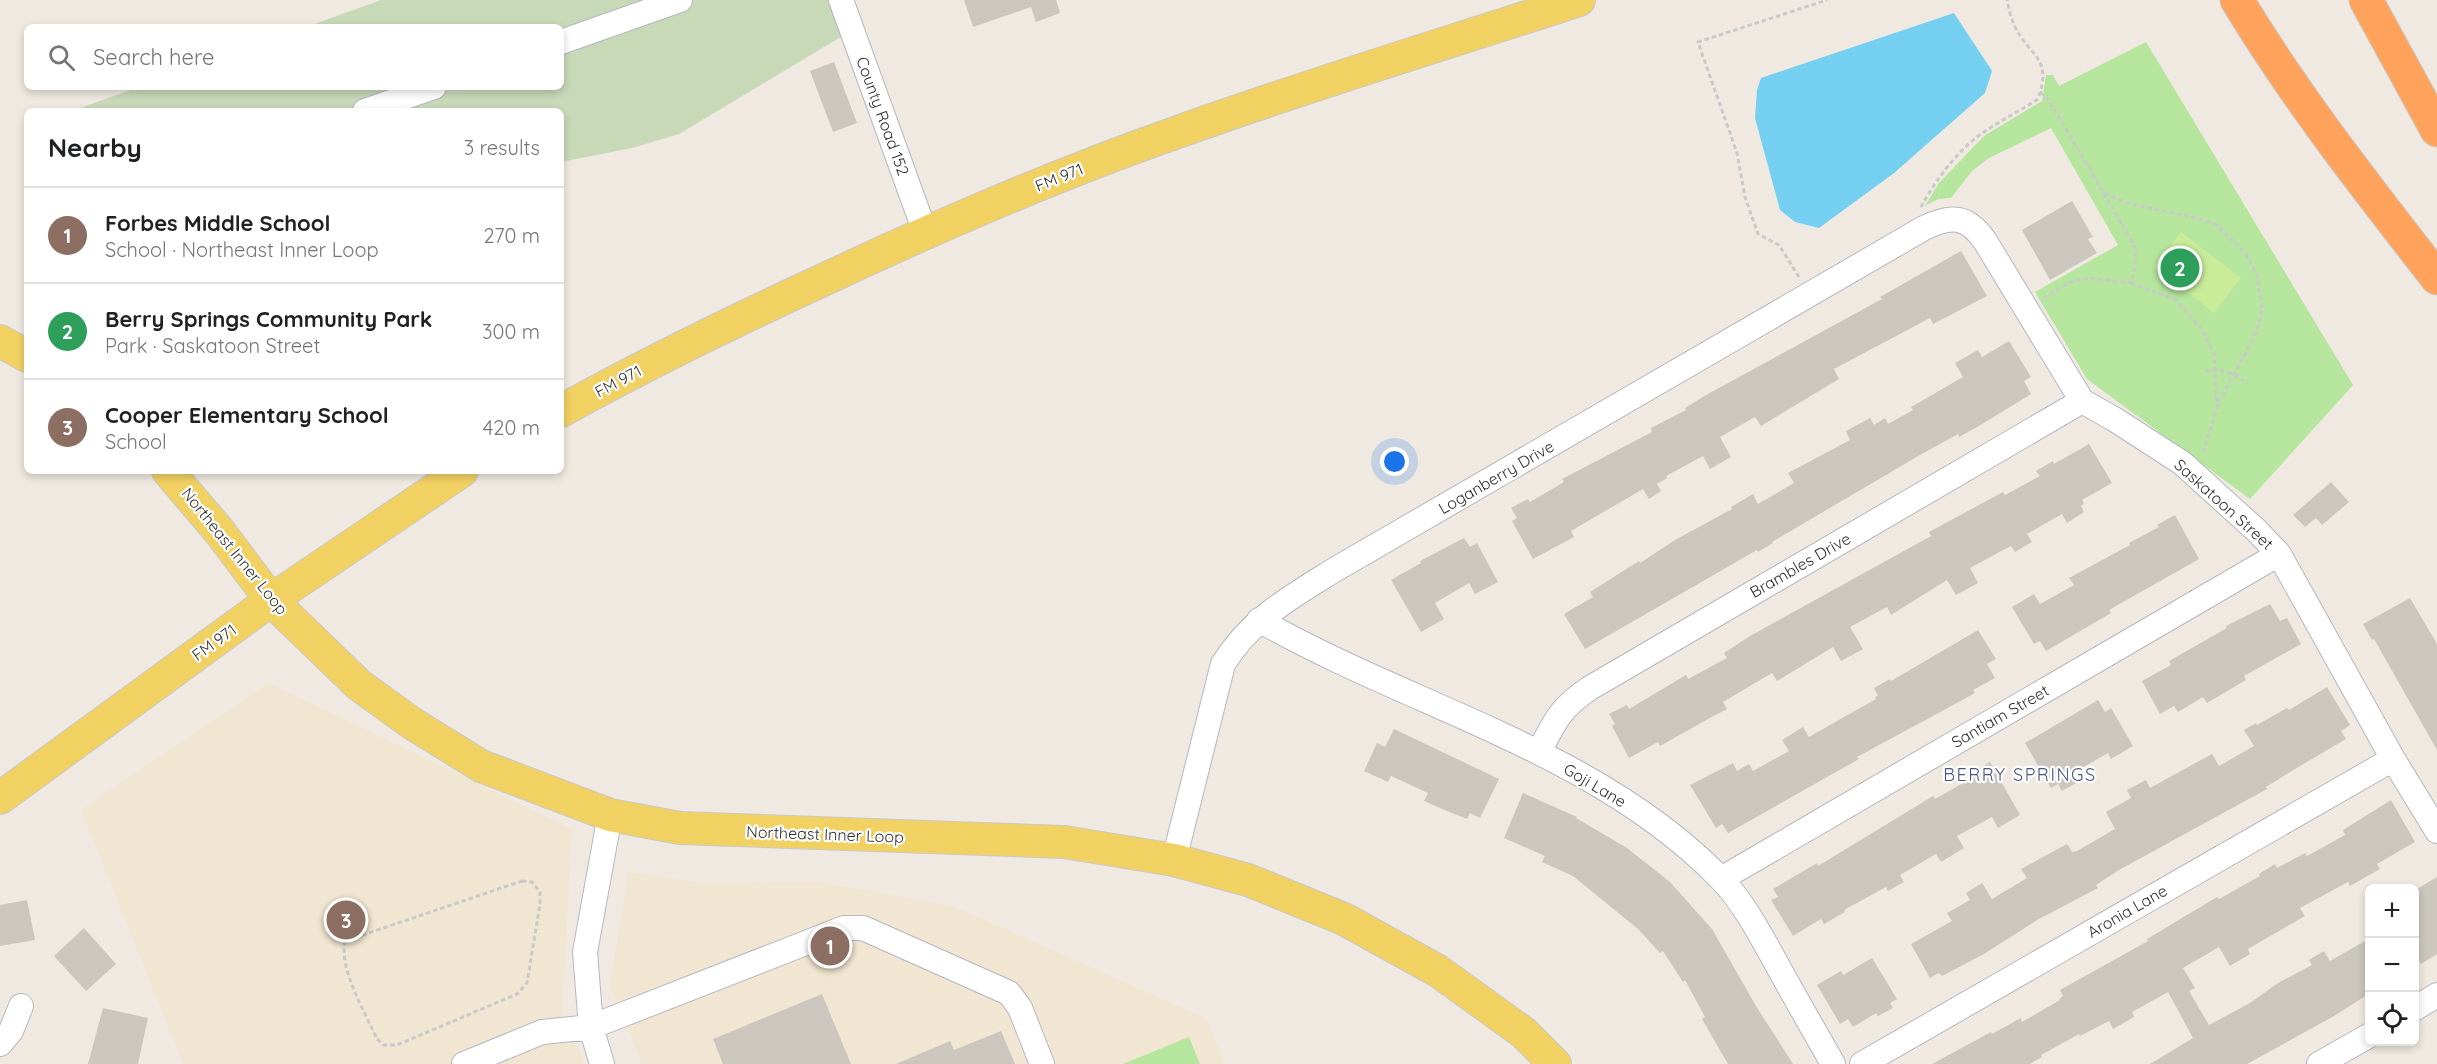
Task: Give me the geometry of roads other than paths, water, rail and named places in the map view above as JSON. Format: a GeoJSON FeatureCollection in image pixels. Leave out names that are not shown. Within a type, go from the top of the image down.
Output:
{"type":"FeatureCollection","features":[{"type":"Feature","properties":{"kind":"highway"},"geometry":{"type":"LineString","coordinates":[[2237,0],[2321,129],[2437,278]]}},
{"type":"Feature","properties":{"kind":"highway"},"geometry":{"type":"LineString","coordinates":[[2366,0],[2437,130]]}},
{"type":"Feature","properties":{"kind":"main road","name":"FM 971"},"geometry":{"type":"LineString","coordinates":[[564,409],[752,313],[925,232],[1049,181],[1174,133],[1579,0]]}},
{"type":"Feature","properties":{"kind":"main road"},"geometry":{"type":"LineString","coordinates":[[0,341],[24,354]]}},
{"type":"Feature","properties":{"kind":"main road","name":"Northeast Inner Loop"},"geometry":{"type":"LineString","coordinates":[[171,474],[219,531],[271,600],[359,685],[413,724],[481,766],[610,815],[680,828],[1064,842],[1174,861],[1248,880],[1344,919],[1438,971],[1524,1033],[1555,1064]]}},
{"type":"Feature","properties":{"kind":"main road","name":"FM 971"},"geometry":{"type":"LineString","coordinates":[[0,798],[271,600],[458,474]]}},
{"type":"Feature","properties":{"kind":"street"},"geometry":{"type":"LineString","coordinates":[[564,41],[680,0]]}},
{"type":"Feature","properties":{"kind":"street","name":"County Road 152"},"geometry":{"type":"LineString","coordinates":[[841,0],[925,232]]}},
{"type":"Feature","properties":{"kind":"street"},"geometry":{"type":"LineString","coordinates":[[374,108],[425,90]]}},
{"type":"Feature","properties":{"kind":"street","name":"Loganberry Drive"},"geometry":{"type":"LineString","coordinates":[[1174,861],[1223,664],[1237,642],[1259,620],[1285,600],[1336,569],[1924,228],[1941,220],[1963,221]]}},
{"type":"Feature","properties":{"kind":"street","name":"Saskatoon Street"},"geometry":{"type":"LineString","coordinates":[[1963,221],[1977,230],[1985,241],[2082,400],[2182,463],[2256,530],[2278,554],[2393,759],[2437,831]]}},
{"type":"Feature","properties":{"kind":"street","name":"Brambles Drive"},"geometry":{"type":"LineString","coordinates":[[1539,753],[1559,714],[1571,701],[1590,688],[2082,400]]}},
{"type":"Feature","properties":{"kind":"street","name":"Santiam Street"},"geometry":{"type":"LineString","coordinates":[[1721,879],[2278,554]]}},
{"type":"Feature","properties":{"kind":"street","name":"Goji Lane"},"geometry":{"type":"LineString","coordinates":[[1259,620],[1302,644],[1539,753],[1601,787],[1660,826],[1721,879],[1757,929],[1833,1064]]}},
{"type":"Feature","properties":{"kind":"street","name":"Aronia Lane"},"geometry":{"type":"LineString","coordinates":[[1862,1064],[2393,759]]}},
{"type":"Feature","properties":{"kind":"street"},"geometry":{"type":"LineString","coordinates":[[602,1064],[591,1027],[585,952],[610,815]]}},
{"type":"Feature","properties":{"kind":"street"},"geometry":{"type":"LineString","coordinates":[[464,1064],[542,1032],[591,1027],[844,928],[863,928],[1009,993],[1020,1008],[1042,1064]]}},
{"type":"Feature","properties":{"kind":"street"},"geometry":{"type":"LineString","coordinates":[[2419,1007],[2437,996]]}},
{"type":"Feature","properties":{"kind":"street"},"geometry":{"type":"LineString","coordinates":[[0,1044],[11,1031],[21,1006]]}},
{"type":"Feature","properties":{"kind":"street"},"geometry":{"type":"LineString","coordinates":[[2319,1064],[2365,1038]]}},
{"type":"Feature","properties":{"kind":"water"},"geometry":{"type":"Polygon","coordinates":[[[1954,13],[1992,71],[1985,93],[1894,173],[1819,228],[1795,222],[1780,210],[1755,118],[1757,90],[1761,78],[1954,13]]]}},
{"type":"Feature","properties":{"kind":"place","name":"Berry Springs Community Park"},"geometry":{"type":"Point","coordinates":[2180,268]}},
{"type":"Feature","properties":{"kind":"place","name":"Cooper Elementary School"},"geometry":{"type":"Point","coordinates":[346,920]}},
{"type":"Feature","properties":{"kind":"place","name":"Forbes Middle School"},"geometry":{"type":"Point","coordinates":[830,946]}},
{"type":"Feature","properties":{"kind":"district","name":"BERRY SPRINGS"},"geometry":{"type":"Point","coordinates":[2020,775]}}]}
